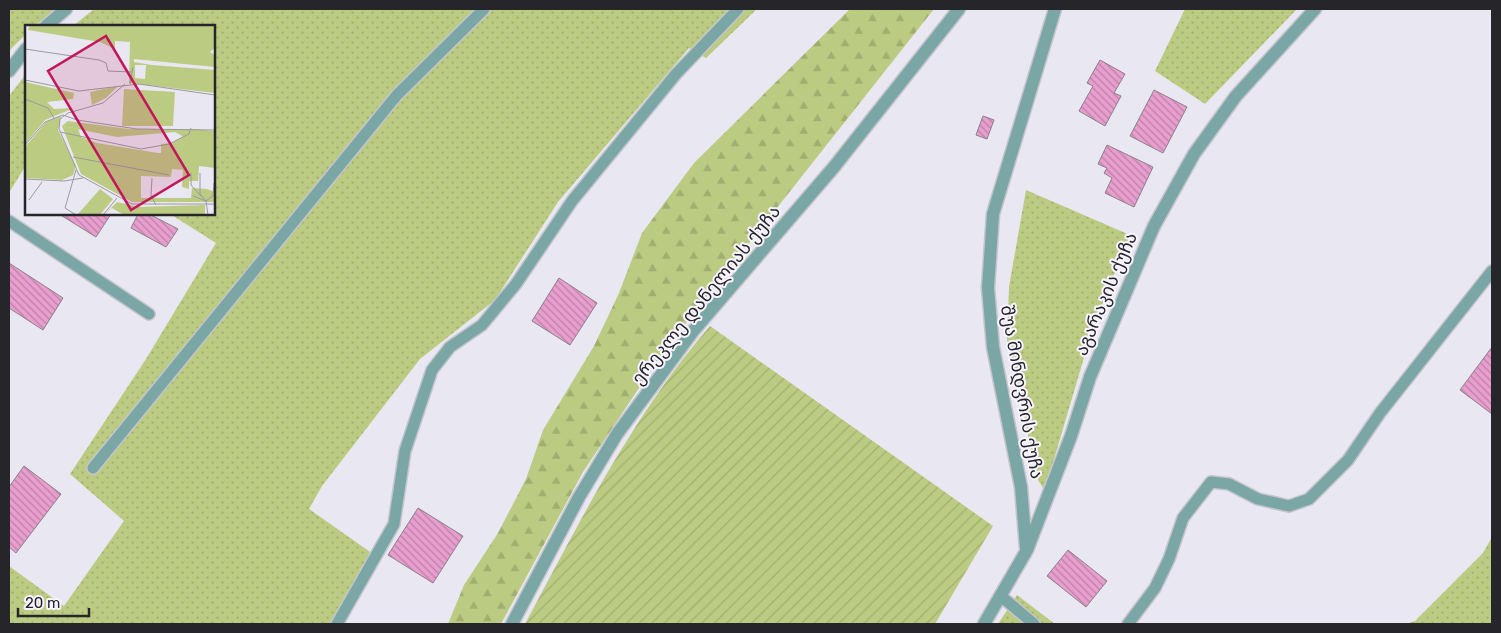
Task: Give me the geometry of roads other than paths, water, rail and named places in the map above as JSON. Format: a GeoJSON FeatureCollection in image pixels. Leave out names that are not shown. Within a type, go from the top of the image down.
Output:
{"type":"FeatureCollection","features":[{"type":"Feature","properties":{"kind":"street"},"geometry":{"type":"LineString","coordinates":[[47,25],[66,9]]}},
{"type":"Feature","properties":{"kind":"street","name":"ერეკლე დანელიას ქუჩა"},"geometry":{"type":"LineString","coordinates":[[512,624],[580,497],[617,434],[694,330],[834,167],[959,9]]}},
{"type":"Feature","properties":{"kind":"street","name":"შუა მინდვრის ქუჩა"},"geometry":{"type":"LineString","coordinates":[[1027,550],[1021,487],[993,347],[988,288],[992,214],[1055,9]]}},
{"type":"Feature","properties":{"kind":"street","name":"აგარაკის ქუჩა"},"geometry":{"type":"LineString","coordinates":[[984,624],[1002,597],[1027,550],[1071,436],[1090,377],[1154,226],[1194,154],[1236,96],[1315,9]]}},
{"type":"Feature","properties":{"kind":"street"},"geometry":{"type":"LineString","coordinates":[[9,71],[25,50]]}},
{"type":"Feature","properties":{"kind":"lane"},"geometry":{"type":"LineString","coordinates":[[93,468],[397,95],[484,9]]}},
{"type":"Feature","properties":{"kind":"lane"},"geometry":{"type":"LineString","coordinates":[[337,624],[394,524],[405,451],[432,370],[450,347],[482,325],[516,284],[572,201],[676,74],[738,9]]}},
{"type":"Feature","properties":{"kind":"lane"},"geometry":{"type":"LineString","coordinates":[[9,221],[149,314]]}},
{"type":"Feature","properties":{"kind":"lane"},"geometry":{"type":"LineString","coordinates":[[1128,624],[1155,588],[1170,559],[1183,518],[1211,482],[1229,484],[1258,499],[1289,506],[1309,499],[1348,460],[1380,413],[1492,271]]}},
{"type":"Feature","properties":{"kind":"lane"},"geometry":{"type":"LineString","coordinates":[[1002,597],[1034,624]]}}]}
